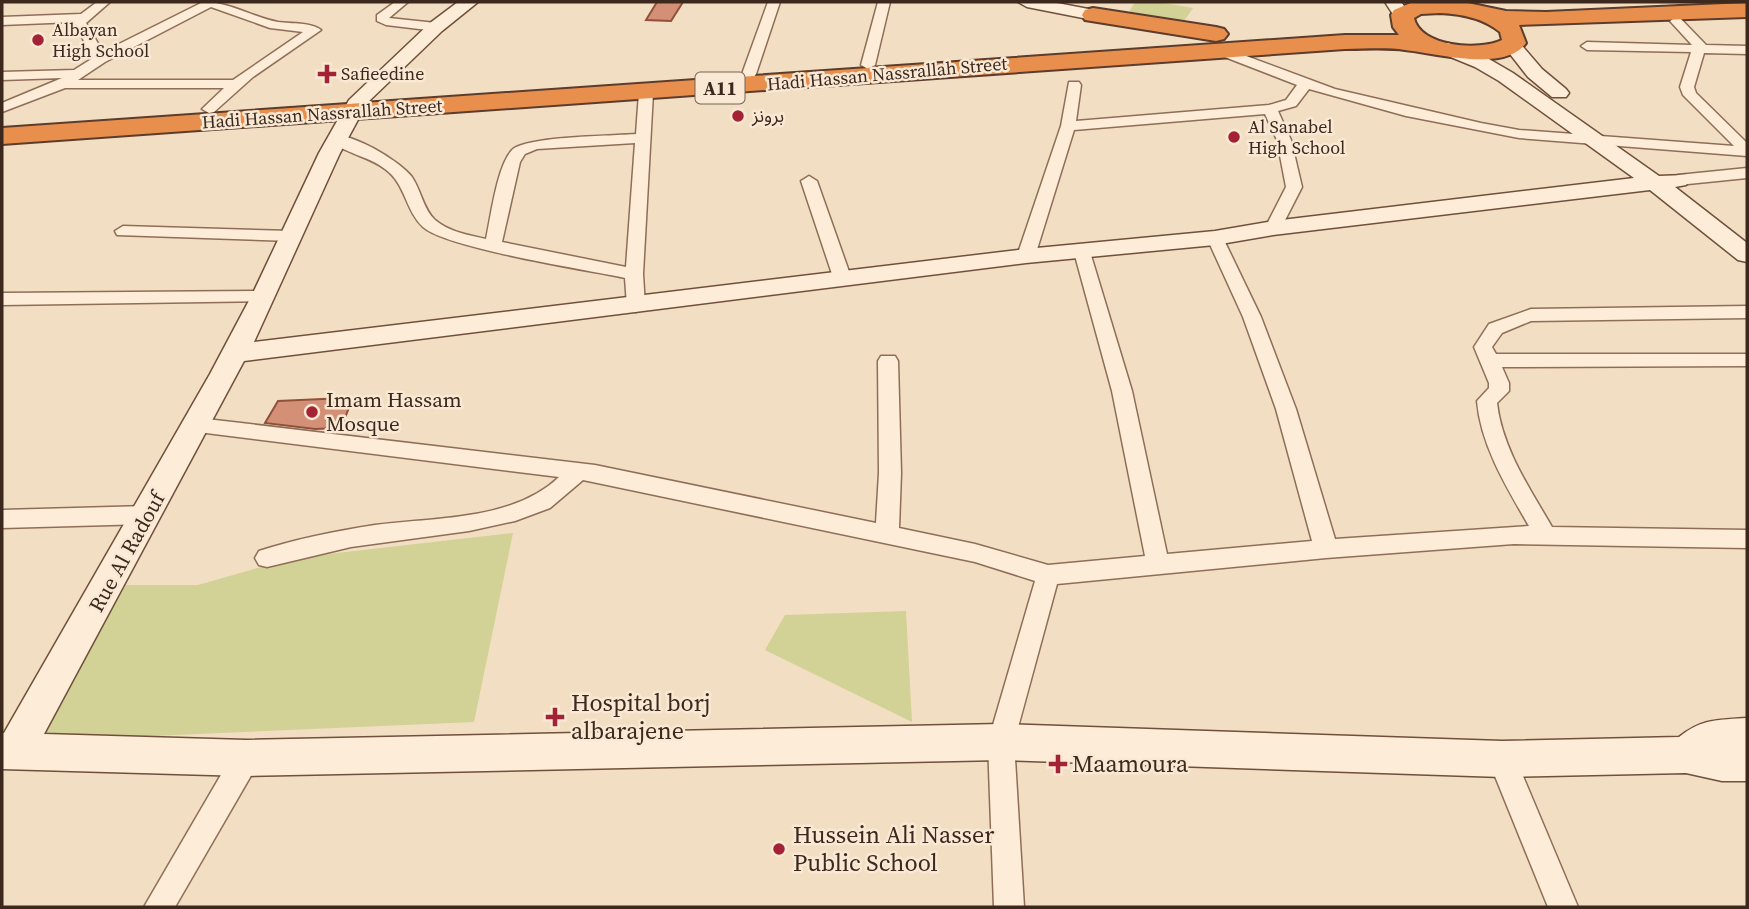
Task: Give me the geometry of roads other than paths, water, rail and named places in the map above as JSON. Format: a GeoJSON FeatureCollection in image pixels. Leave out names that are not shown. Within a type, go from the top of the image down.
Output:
{"type":"FeatureCollection","features":[{"type":"Feature","properties":{"kind":"highway","name":"A11"},"geometry":{"type":"LineString","coordinates":[[1747,10],[1546,19],[1506,18],[1444,5],[1399,12],[1402,26],[1409,33],[1443,48],[1487,53],[1513,44],[1532,32],[1554,26],[1747,17]]}},
{"type":"Feature","properties":{"kind":"highway","name":"Hadi Hassan Nassrallah Street"},"geometry":{"type":"LineString","coordinates":[[2,136],[749,74],[1363,31],[1381,27],[1399,12]]}},
{"type":"Feature","properties":{"kind":"highway","name":"A11"},"geometry":{"type":"LineString","coordinates":[[1484,14],[1507,26],[1514,35],[1513,44]]}},
{"type":"Feature","properties":{"kind":"highway"},"geometry":{"type":"LineString","coordinates":[[1093,15],[1190,32],[1274,38]]}},
{"type":"Feature","properties":{"kind":"highway"},"geometry":{"type":"LineString","coordinates":[[1093,15],[1126,31],[1132,40],[1128,47]]}},
{"type":"Feature","properties":{"kind":"highway","name":"Hadi Hassan Nassrallah Street"},"geometry":{"type":"LineString","coordinates":[[2,124],[209,109],[355,106],[646,93],[1038,62],[1370,41],[1443,48]]}},
{"type":"Feature","properties":{"kind":"highway"},"geometry":{"type":"LineString","coordinates":[[1038,62],[1064,71],[1074,85],[1090,59]]}},
{"type":"Feature","properties":{"kind":"street"},"geometry":{"type":"LineString","coordinates":[[100,59],[80,23],[104,2]]}},
{"type":"Feature","properties":{"kind":"street"},"geometry":{"type":"LineString","coordinates":[[2,108],[63,84],[100,59],[211,2],[274,25],[315,30],[236,84],[209,109]]}},
{"type":"Feature","properties":{"kind":"street"},"geometry":{"type":"LineString","coordinates":[[402,2],[381,18],[386,21],[436,27]]}},
{"type":"Feature","properties":{"kind":"street","name":"Rue Al Radouf"},"geometry":{"type":"LineString","coordinates":[[9,750],[198,425],[264,298],[336,139],[355,106],[436,27],[469,2]]}},
{"type":"Feature","properties":{"kind":"street"},"geometry":{"type":"LineString","coordinates":[[749,74],[774,2]]}},
{"type":"Feature","properties":{"kind":"street"},"geometry":{"type":"LineString","coordinates":[[868,65],[884,2]]}},
{"type":"Feature","properties":{"kind":"street"},"geometry":{"type":"LineString","coordinates":[[1027,2],[1093,15]]}},
{"type":"Feature","properties":{"kind":"street"},"geometry":{"type":"LineString","coordinates":[[2,21],[84,19]]}},
{"type":"Feature","properties":{"kind":"street"},"geometry":{"type":"LineString","coordinates":[[1676,21],[1700,45],[1687,87],[1690,94],[1747,151]]}},
{"type":"Feature","properties":{"kind":"street"},"geometry":{"type":"LineString","coordinates":[[1513,44],[1546,82],[1627,143],[1747,255]]}},
{"type":"Feature","properties":{"kind":"street"},"geometry":{"type":"LineString","coordinates":[[1587,46],[1747,50]]}},
{"type":"Feature","properties":{"kind":"street"},"geometry":{"type":"LineString","coordinates":[[1443,48],[1482,63],[1506,77],[1595,141],[1667,181],[1747,234]]}},
{"type":"Feature","properties":{"kind":"street"},"geometry":{"type":"LineString","coordinates":[[1222,51],[1306,83],[1379,104],[1485,128],[1595,141],[1747,151]]}},
{"type":"Feature","properties":{"kind":"street"},"geometry":{"type":"LineString","coordinates":[[2,76],[77,74]]}},
{"type":"Feature","properties":{"kind":"street"},"geometry":{"type":"LineString","coordinates":[[1068,126],[1270,109],[1291,103],[1306,83]]}},
{"type":"Feature","properties":{"kind":"street"},"geometry":{"type":"LineString","coordinates":[[63,84],[236,84]]}},
{"type":"Feature","properties":{"kind":"street"},"geometry":{"type":"LineString","coordinates":[[1026,256],[1068,126],[1074,85]]}},
{"type":"Feature","properties":{"kind":"street"},"geometry":{"type":"LineString","coordinates":[[636,306],[634,274],[646,93]]}},
{"type":"Feature","properties":{"kind":"street"},"geometry":{"type":"LineString","coordinates":[[1270,109],[1284,139],[1294,187],[1273,228]]}},
{"type":"Feature","properties":{"kind":"street"},"geometry":{"type":"LineString","coordinates":[[493,245],[512,162],[519,151],[535,145],[643,138]]}},
{"type":"Feature","properties":{"kind":"street"},"geometry":{"type":"LineString","coordinates":[[336,139],[366,151],[396,170],[407,182],[417,210],[435,228],[451,235],[493,245],[634,274]]}},
{"type":"Feature","properties":{"kind":"street"},"geometry":{"type":"LineString","coordinates":[[235,353],[636,306],[1026,256],[1215,238],[1273,228],[1747,173]]}},
{"type":"Feature","properties":{"kind":"street"},"geometry":{"type":"LineString","coordinates":[[809,181],[843,280]]}},
{"type":"Feature","properties":{"kind":"street"},"geometry":{"type":"LineString","coordinates":[[123,231],[292,236]]}},
{"type":"Feature","properties":{"kind":"street"},"geometry":{"type":"LineString","coordinates":[[1215,238],[1252,317],[1281,396],[1326,549]]}},
{"type":"Feature","properties":{"kind":"street"},"geometry":{"type":"LineString","coordinates":[[1082,251],[1122,391],[1158,565]]}},
{"type":"Feature","properties":{"kind":"street"},"geometry":{"type":"LineString","coordinates":[[2,299],[264,298]]}},
{"type":"Feature","properties":{"kind":"street"},"geometry":{"type":"LineString","coordinates":[[1546,536],[1513,477],[1486,414],[1487,401],[1499,391],[1499,383],[1483,347],[1491,331],[1511,320],[1531,316],[1747,312]]}},
{"type":"Feature","properties":{"kind":"street"},"geometry":{"type":"LineString","coordinates":[[1488,361],[1747,360]]}},
{"type":"Feature","properties":{"kind":"street"},"geometry":{"type":"LineString","coordinates":[[887,534],[890,473],[888,361]]}},
{"type":"Feature","properties":{"kind":"street"},"geometry":{"type":"LineString","coordinates":[[198,425],[578,471],[683,490],[975,553],[1048,575],[1326,549],[1514,535],[1747,539]]}},
{"type":"Feature","properties":{"kind":"street"},"geometry":{"type":"LineString","coordinates":[[267,558],[349,538],[511,512],[536,505],[555,494],[578,471]]}},
{"type":"Feature","properties":{"kind":"street"},"geometry":{"type":"LineString","coordinates":[[2,519],[146,516]]}},
{"type":"Feature","properties":{"kind":"street"},"geometry":{"type":"LineString","coordinates":[[1009,907],[1001,743],[1048,575]]}},
{"type":"Feature","properties":{"kind":"street"},"geometry":{"type":"LineString","coordinates":[[1686,755],[1706,738],[1747,736]]}},
{"type":"Feature","properties":{"kind":"street"},"geometry":{"type":"LineString","coordinates":[[9,750],[246,758],[1001,743],[1503,759],[1686,755],[1722,763],[1747,764]]}},
{"type":"Feature","properties":{"kind":"street"},"geometry":{"type":"LineString","coordinates":[[159,907],[246,758]]}},
{"type":"Feature","properties":{"kind":"street"},"geometry":{"type":"LineString","coordinates":[[1503,759],[1563,907]]}},
{"type":"Feature","properties":{"kind":"place","name":"Albayan High School"},"geometry":{"type":"Point","coordinates":[38,40]}},
{"type":"Feature","properties":{"kind":"place","name":"Safieedine"},"geometry":{"type":"Point","coordinates":[327,74]}},
{"type":"Feature","properties":{"kind":"place","name":"برونز"},"geometry":{"type":"Point","coordinates":[738,116]}},
{"type":"Feature","properties":{"kind":"place","name":"Al Sanabel High School"},"geometry":{"type":"Point","coordinates":[1234,137]}},
{"type":"Feature","properties":{"kind":"place","name":"Imam Hassam Mosque"},"geometry":{"type":"Point","coordinates":[312,412]}},
{"type":"Feature","properties":{"kind":"place","name":"Hospital borj albarajene"},"geometry":{"type":"Point","coordinates":[555,717]}},
{"type":"Feature","properties":{"kind":"place","name":"Maamoura"},"geometry":{"type":"Point","coordinates":[1058,764]}},
{"type":"Feature","properties":{"kind":"place","name":"Hussein Ali Nasser Public School"},"geometry":{"type":"Point","coordinates":[779,849]}}]}
